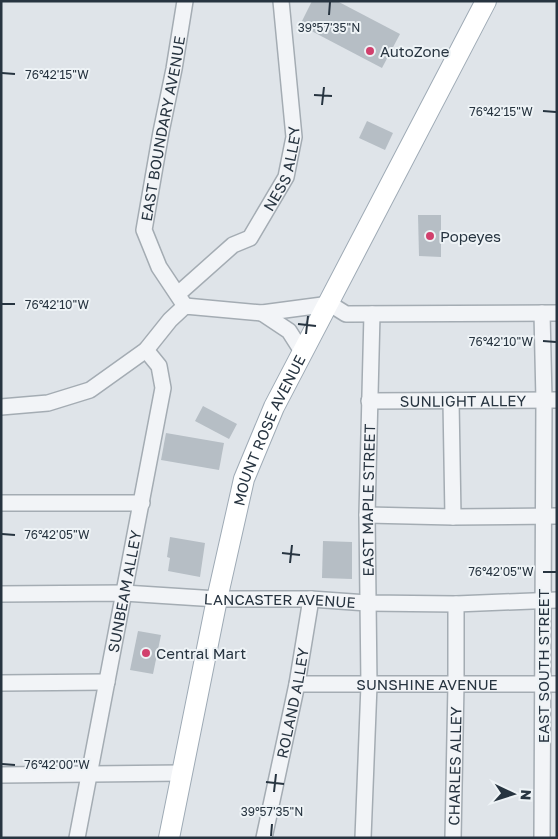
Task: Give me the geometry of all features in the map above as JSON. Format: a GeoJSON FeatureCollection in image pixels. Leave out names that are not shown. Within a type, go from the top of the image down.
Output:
{"type":"FeatureCollection","features":[{"type":"Feature","properties":{"kind":"main road","name":"MOUNT ROSE AVENUE"},"geometry":{"type":"LineString","coordinates":[[169,838],[217,600],[244,478],[274,407],[330,304],[486,1]]}},
{"type":"Feature","properties":{"kind":"street","name":"EAST BOUNDARY AVENUE"},"geometry":{"type":"LineString","coordinates":[[181,300],[159,267],[144,230],[185,1]]}},
{"type":"Feature","properties":{"kind":"street","name":"NESS ALLEY"},"geometry":{"type":"LineString","coordinates":[[1,407],[48,403],[90,390],[146,350],[170,320],[181,300],[233,245],[250,238],[286,176],[294,137],[281,1]]}},
{"type":"Feature","properties":{"kind":"street"},"geometry":{"type":"LineString","coordinates":[[181,300],[262,313],[330,304],[346,314],[549,313]]}},
{"type":"Feature","properties":{"kind":"street"},"geometry":{"type":"LineString","coordinates":[[262,313],[289,331],[303,353]]}},
{"type":"Feature","properties":{"kind":"street","name":"EAST SOUTH STREET"},"geometry":{"type":"LineString","coordinates":[[542,838],[550,684],[549,313]]}},
{"type":"Feature","properties":{"kind":"street","name":"EAST MAPLE STREET"},"geometry":{"type":"LineString","coordinates":[[363,838],[369,685],[367,515],[372,314]]}},
{"type":"Feature","properties":{"kind":"street","name":"SUNBEAM ALLEY"},"geometry":{"type":"LineString","coordinates":[[77,838],[164,388],[159,366],[146,350]]}},
{"type":"Feature","properties":{"kind":"street","name":"SUNLIGHT ALLEY"},"geometry":{"type":"LineString","coordinates":[[369,401],[550,400]]}},
{"type":"Feature","properties":{"kind":"street"},"geometry":{"type":"LineString","coordinates":[[451,401],[453,517]]}},
{"type":"Feature","properties":{"kind":"street"},"geometry":{"type":"LineString","coordinates":[[1,503],[142,503]]}},
{"type":"Feature","properties":{"kind":"street"},"geometry":{"type":"LineString","coordinates":[[367,515],[453,517],[550,516]]}},
{"type":"Feature","properties":{"kind":"street","name":"LANCASTER AVENUE"},"geometry":{"type":"LineString","coordinates":[[1,594],[124,593],[217,600],[311,599],[456,604],[550,600]]}},
{"type":"Feature","properties":{"kind":"street","name":"ROLAND ALLEY"},"geometry":{"type":"LineString","coordinates":[[264,838],[296,684],[311,599]]}},
{"type":"Feature","properties":{"kind":"street","name":"CHARLES ALLEY"},"geometry":{"type":"LineString","coordinates":[[453,838],[456,604]]}},
{"type":"Feature","properties":{"kind":"street"},"geometry":{"type":"LineString","coordinates":[[1,683],[107,682]]}},
{"type":"Feature","properties":{"kind":"street","name":"SUNSHINE AVENUE"},"geometry":{"type":"LineString","coordinates":[[296,684],[550,684]]}},
{"type":"Feature","properties":{"kind":"street"},"geometry":{"type":"LineString","coordinates":[[1,775],[182,774]]}},
{"type":"Feature","properties":{"kind":"building","name":"AutoZone"},"geometry":{"type":"Polygon","coordinates":[[[312,1],[337,1],[400,34],[382,68],[300,25],[312,1]]]}},
{"type":"Feature","properties":{"kind":"building"},"geometry":{"type":"Polygon","coordinates":[[[367,121],[393,133],[385,150],[359,138],[367,121]]]}},
{"type":"Feature","properties":{"kind":"building","name":"Popeyes"},"geometry":{"type":"Polygon","coordinates":[[[418,215],[441,215],[441,257],[419,256],[418,215]]]}},
{"type":"Feature","properties":{"kind":"building"},"geometry":{"type":"Polygon","coordinates":[[[203,406],[237,424],[229,439],[195,421],[203,406]]]}},
{"type":"Feature","properties":{"kind":"building"},"geometry":{"type":"Polygon","coordinates":[[[166,433],[224,443],[219,470],[161,460],[166,433]]]}},
{"type":"Feature","properties":{"kind":"building"},"geometry":{"type":"Polygon","coordinates":[[[170,537],[205,543],[200,577],[168,571],[170,558],[167,557],[170,537]]]}},
{"type":"Feature","properties":{"kind":"building"},"geometry":{"type":"Polygon","coordinates":[[[323,541],[352,542],[352,579],[322,578],[323,541]]]}},
{"type":"Feature","properties":{"kind":"building","name":"Central Mart"},"geometry":{"type":"Polygon","coordinates":[[[138,631],[161,635],[153,674],[130,670],[138,631]]]}},
{"type":"Feature","properties":{"kind":"place","name":"AutoZone"},"geometry":{"type":"Point","coordinates":[370,51]}},
{"type":"Feature","properties":{"kind":"place","name":"Popeyes"},"geometry":{"type":"Point","coordinates":[430,236]}},
{"type":"Feature","properties":{"kind":"place","name":"Central Mart"},"geometry":{"type":"Point","coordinates":[146,653]}}]}
